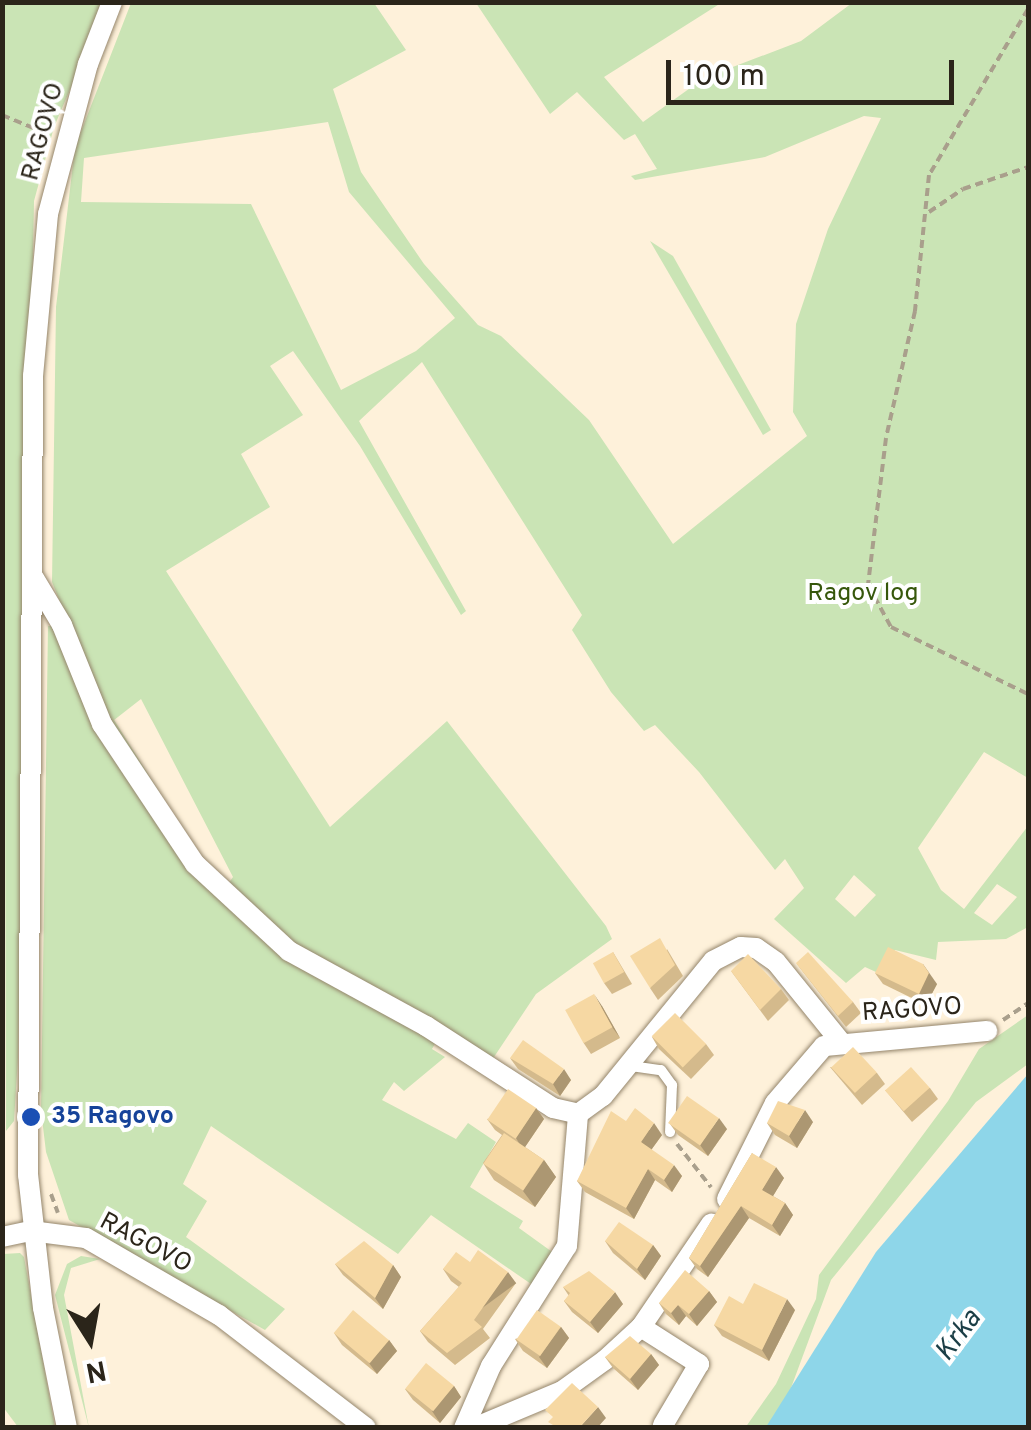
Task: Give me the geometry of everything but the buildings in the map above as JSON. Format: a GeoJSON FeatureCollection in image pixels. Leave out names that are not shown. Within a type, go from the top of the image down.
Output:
{"type":"FeatureCollection","features":[{"type":"Feature","properties":{"kind":"street","name":"RAGOVO"},"geometry":{"type":"LineString","coordinates":[[112,2],[67,139],[48,214],[33,376],[26,1096],[31,1231],[86,1238],[185,1294],[266,1347],[366,1428]]}},
{"type":"Feature","properties":{"kind":"street"},"geometry":{"type":"LineString","coordinates":[[34,578],[62,625],[102,724],[195,864],[289,951],[426,1026],[553,1108],[578,1114],[568,1246],[491,1366],[464,1428]]}},
{"type":"Feature","properties":{"kind":"street","name":"RAGOVO"},"geometry":{"type":"LineString","coordinates":[[578,1114],[631,1066],[713,961],[741,947],[756,948],[776,962],[840,1041]]}},
{"type":"Feature","properties":{"kind":"street","name":"RAGOVO"},"geometry":{"type":"LineString","coordinates":[[474,1428],[562,1391],[641,1327],[726,1200],[775,1103],[804,1062],[840,1041],[987,1031]]}},
{"type":"Feature","properties":{"kind":"street"},"geometry":{"type":"LineString","coordinates":[[2,1237],[31,1231],[68,1428]]}},
{"type":"Feature","properties":{"kind":"street"},"geometry":{"type":"LineString","coordinates":[[641,1327],[699,1364],[663,1426]]}},
{"type":"Feature","properties":{"kind":"lane"},"geometry":{"type":"LineString","coordinates":[[631,1066],[661,1070],[672,1086],[670,1132]]}},
{"type":"Feature","properties":{"kind":"path"},"geometry":{"type":"LineString","coordinates":[[1028,9],[930,175],[915,311],[886,438],[868,585],[890,627],[1028,694]]}},
{"type":"Feature","properties":{"kind":"path"},"geometry":{"type":"LineString","coordinates":[[2,116],[67,139]]}},
{"type":"Feature","properties":{"kind":"path"},"geometry":{"type":"LineString","coordinates":[[927,213],[963,189],[1028,167]]}},
{"type":"Feature","properties":{"kind":"path"},"geometry":{"type":"LineString","coordinates":[[987,1031],[1028,1003]]}},
{"type":"Feature","properties":{"kind":"path"},"geometry":{"type":"LineString","coordinates":[[670,1132],[697,1176],[726,1200]]}},
{"type":"Feature","properties":{"kind":"green space"},"geometry":{"type":"Polygon","coordinates":[[[3,3],[107,3],[54,127],[34,201],[18,1057],[14,1121],[6,1131],[3,3]]]}},
{"type":"Feature","properties":{"kind":"green space","name":"Ragov log"},"geometry":{"type":"Polygon","coordinates":[[[131,3],[374,3],[406,50],[333,89],[361,172],[424,264],[478,325],[501,336],[589,420],[673,544],[807,436],[793,412],[796,324],[828,229],[881,118],[864,116],[765,157],[635,180],[631,176],[657,169],[635,134],[624,140],[577,92],[550,114],[476,3],[721,3],[604,77],[643,122],[704,78],[801,41],[852,3],[1028,3],[1028,778],[984,752],[918,848],[941,890],[964,909],[1028,826],[1028,927],[1006,939],[938,942],[936,960],[895,950],[876,972],[865,967],[846,983],[774,919],[804,888],[785,859],[775,870],[699,772],[655,725],[644,731],[611,692],[572,630],[582,615],[422,362],[359,421],[466,611],[461,615],[360,446],[293,351],[270,366],[303,415],[241,454],[270,507],[166,571],[330,827],[447,721],[606,926],[612,939],[536,994],[492,1060],[296,948],[226,887],[233,877],[141,699],[109,724],[52,582],[56,307],[75,147],[131,3]],[[328,122],[84,158],[81,202],[251,204],[341,390],[416,351],[455,318],[349,192],[328,122]],[[854,875],[835,899],[855,917],[876,895],[854,875]],[[997,884],[974,913],[992,925],[1017,897],[997,884]]]}},
{"type":"Feature","properties":{"kind":"green space"},"geometry":{"type":"Polygon","coordinates":[[[650,241],[673,256],[771,430],[763,435],[650,241]]]}},
{"type":"Feature","properties":{"kind":"green space"},"geometry":{"type":"Polygon","coordinates":[[[48,626],[55,626],[231,906],[437,1040],[432,1049],[445,1057],[404,1091],[394,1082],[382,1100],[456,1139],[468,1123],[496,1142],[470,1187],[523,1221],[519,1228],[555,1254],[534,1286],[431,1215],[398,1254],[211,1126],[183,1184],[207,1201],[186,1237],[285,1309],[265,1330],[69,1220],[46,1152],[41,1110],[48,626]]]}},
{"type":"Feature","properties":{"kind":"green space"},"geometry":{"type":"Polygon","coordinates":[[[1028,1015],[1028,1064],[976,1102],[831,1280],[785,1404],[771,1427],[745,1428],[776,1384],[816,1299],[819,1275],[948,1101],[979,1049],[1028,1015]]]}},
{"type":"Feature","properties":{"kind":"green space"},"geometry":{"type":"Polygon","coordinates":[[[20,1253],[24,1257],[55,1427],[18,1427],[3,1407],[3,1254],[20,1253]]]}},
{"type":"Feature","properties":{"kind":"green space"},"geometry":{"type":"Polygon","coordinates":[[[81,1256],[100,1259],[71,1268],[64,1295],[89,1428],[55,1295],[67,1264],[81,1256]]]}},
{"type":"Feature","properties":{"kind":"water","name":"Krka"},"geometry":{"type":"Polygon","coordinates":[[[1028,1074],[1028,1427],[766,1427],[876,1252],[1028,1074]]]}},
{"type":"Feature","properties":{"kind":"place","name":"35 Ragovo"},"geometry":{"type":"Point","coordinates":[31,1117]}}]}
